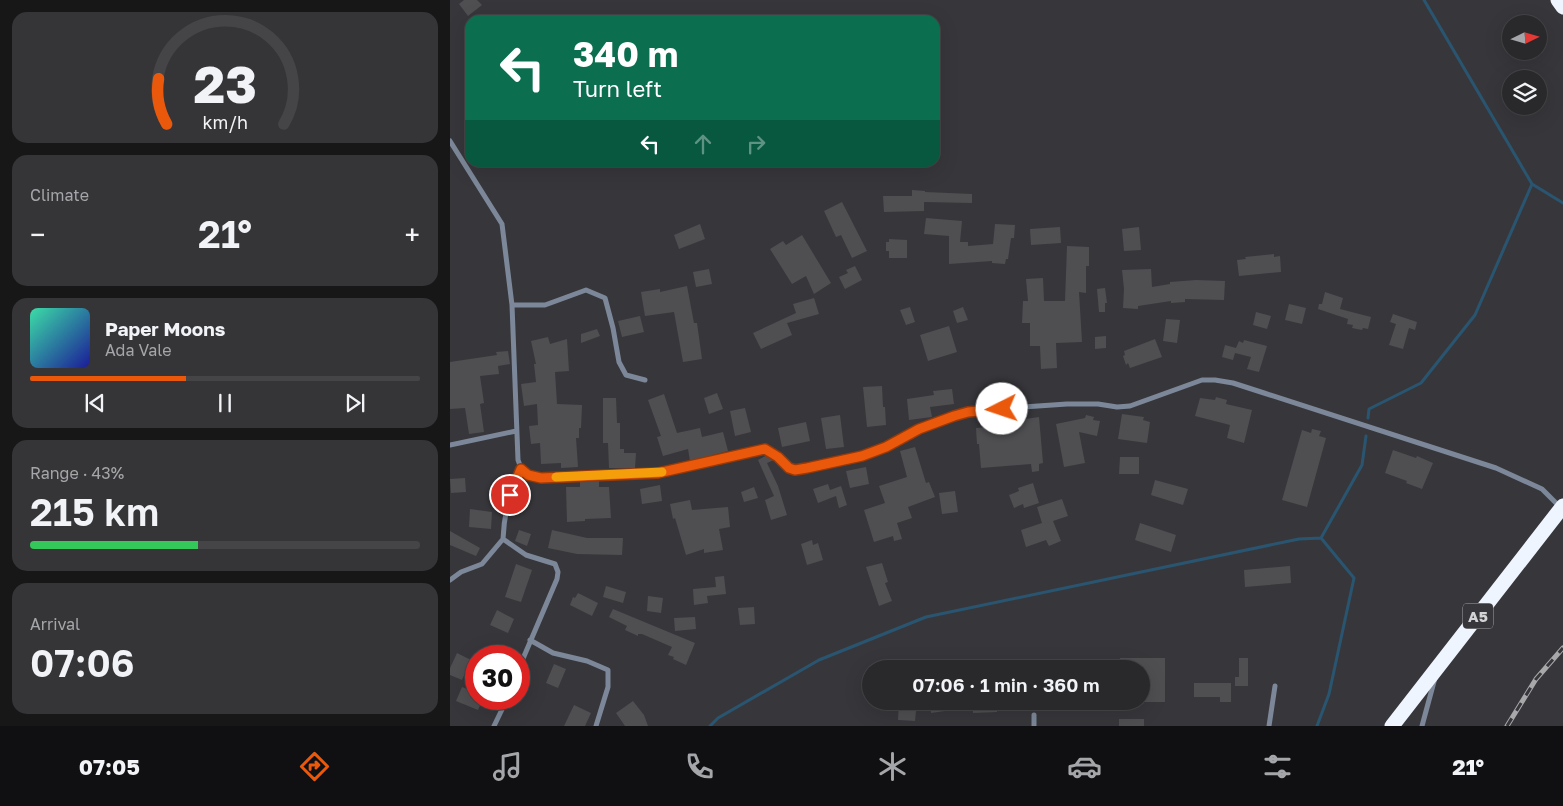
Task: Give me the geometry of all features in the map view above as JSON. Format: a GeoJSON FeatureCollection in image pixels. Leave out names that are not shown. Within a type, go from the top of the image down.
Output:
{"type":"FeatureCollection","features":[{"type":"Feature","properties":{"kind":"highway"},"geometry":{"type":"LineString","coordinates":[[1558,0],[1563,7]]}},
{"type":"Feature","properties":{"kind":"highway","name":"A5"},"geometry":{"type":"LineString","coordinates":[[1392,726],[1562,507]]}},
{"type":"Feature","properties":{"kind":"street"},"geometry":{"type":"LineString","coordinates":[[450,141],[465,165]]}},
{"type":"Feature","properties":{"kind":"street"},"geometry":{"type":"LineString","coordinates":[[466,167],[502,224],[512,305],[518,460],[521,469],[528,475],[541,478],[658,473],[765,449],[789,468],[795,470],[862,456],[886,447],[919,429],[968,412],[1067,404],[1130,406],[1182,386],[1202,380],[1215,380],[1256,390],[1496,468],[1542,489],[1562,507]]}},
{"type":"Feature","properties":{"kind":"street"},"geometry":{"type":"LineString","coordinates":[[512,305],[545,305],[586,290],[605,298],[619,362],[626,375],[645,380]]}},
{"type":"Feature","properties":{"kind":"street"},"geometry":{"type":"LineString","coordinates":[[450,445],[516,431]]}},
{"type":"Feature","properties":{"kind":"street"},"geometry":{"type":"LineString","coordinates":[[450,580],[461,572],[482,564],[503,539],[507,505],[513,485],[521,469]]}},
{"type":"Feature","properties":{"kind":"street"},"geometry":{"type":"LineString","coordinates":[[503,539],[526,555],[555,564],[557,568],[556,579],[528,645]]}},
{"type":"Feature","properties":{"kind":"street"},"geometry":{"type":"LineString","coordinates":[[530,640],[553,653],[587,660],[608,670],[608,688],[596,726]]}},
{"type":"Feature","properties":{"kind":"street"},"geometry":{"type":"LineString","coordinates":[[1422,726],[1439,666]]}},
{"type":"Feature","properties":{"kind":"street"},"geometry":{"type":"LineString","coordinates":[[1269,726],[1275,686]]}},
{"type":"Feature","properties":{"kind":"street"},"geometry":{"type":"LineString","coordinates":[[494,726],[502,710]]}},
{"type":"Feature","properties":{"kind":"street"},"geometry":{"type":"LineString","coordinates":[[1034,715],[1034,726]]}},
{"type":"Feature","properties":{"kind":"building"},"geometry":{"type":"Polygon","coordinates":[[[464,0],[477,0],[482,5],[467,15],[459,4],[464,0]]]}},
{"type":"Feature","properties":{"kind":"building"},"geometry":{"type":"Polygon","coordinates":[[[912,190],[972,194],[972,203],[924,202],[924,211],[884,212],[883,196],[912,196],[912,190]]]}},
{"type":"Feature","properties":{"kind":"building"},"geometry":{"type":"Polygon","coordinates":[[[842,202],[867,251],[852,258],[841,235],[836,237],[824,211],[842,202]]]}},
{"type":"Feature","properties":{"kind":"building"},"geometry":{"type":"Polygon","coordinates":[[[926,218],[962,221],[960,242],[968,242],[968,246],[993,244],[995,224],[1015,225],[1014,238],[1011,238],[1008,259],[1006,259],[1005,264],[992,263],[992,261],[949,264],[949,236],[924,234],[926,218]]]}},
{"type":"Feature","properties":{"kind":"building"},"geometry":{"type":"Polygon","coordinates":[[[700,224],[705,239],[679,249],[674,235],[700,224]]]}},
{"type":"Feature","properties":{"kind":"building"},"geometry":{"type":"Polygon","coordinates":[[[1060,227],[1061,243],[1031,245],[1030,229],[1060,227]]]}},
{"type":"Feature","properties":{"kind":"building"},"geometry":{"type":"Polygon","coordinates":[[[1139,227],[1141,250],[1124,251],[1122,229],[1139,227]]]}},
{"type":"Feature","properties":{"kind":"building"},"geometry":{"type":"Polygon","coordinates":[[[802,235],[831,283],[814,294],[806,276],[792,284],[770,249],[783,241],[786,245],[802,235]]]}},
{"type":"Feature","properties":{"kind":"building"},"geometry":{"type":"Polygon","coordinates":[[[889,239],[907,240],[907,258],[889,258],[889,251],[886,251],[886,242],[889,242],[889,239]]]}},
{"type":"Feature","properties":{"kind":"building"},"geometry":{"type":"Polygon","coordinates":[[[1067,246],[1089,247],[1089,266],[1086,266],[1086,293],[1079,292],[1082,342],[1056,343],[1057,368],[1041,369],[1040,346],[1030,346],[1030,323],[1022,323],[1023,301],[1028,301],[1026,279],[1043,278],[1044,301],[1065,301],[1067,246]]]}},
{"type":"Feature","properties":{"kind":"building"},"geometry":{"type":"Polygon","coordinates":[[[1274,254],[1274,257],[1280,256],[1281,272],[1239,276],[1237,260],[1246,259],[1245,257],[1274,254]]]}},
{"type":"Feature","properties":{"kind":"building"},"geometry":{"type":"Polygon","coordinates":[[[855,266],[862,280],[845,289],[839,277],[848,273],[846,270],[855,266]]]}},
{"type":"Feature","properties":{"kind":"building"},"geometry":{"type":"Polygon","coordinates":[[[709,269],[712,284],[696,287],[693,272],[709,269]]]}},
{"type":"Feature","properties":{"kind":"building"},"geometry":{"type":"Polygon","coordinates":[[[1151,269],[1152,287],[1170,284],[1170,282],[1196,280],[1225,281],[1224,300],[1185,299],[1185,302],[1171,303],[1171,301],[1138,306],[1138,309],[1123,308],[1122,270],[1151,269]]]}},
{"type":"Feature","properties":{"kind":"building"},"geometry":{"type":"Polygon","coordinates":[[[687,286],[694,323],[697,323],[702,359],[683,362],[674,312],[645,316],[641,292],[660,289],[660,292],[687,286]]]}},
{"type":"Feature","properties":{"kind":"building"},"geometry":{"type":"Polygon","coordinates":[[[1105,288],[1107,303],[1105,303],[1105,312],[1099,312],[1097,289],[1105,288]]]}},
{"type":"Feature","properties":{"kind":"building"},"geometry":{"type":"Polygon","coordinates":[[[1325,292],[1343,298],[1340,309],[1371,317],[1368,329],[1352,328],[1353,325],[1347,324],[1348,319],[1318,309],[1319,304],[1322,304],[1325,292]]]}},
{"type":"Feature","properties":{"kind":"building"},"geometry":{"type":"Polygon","coordinates":[[[814,298],[819,314],[787,323],[792,335],[761,349],[753,333],[796,313],[793,304],[814,298]]]}},
{"type":"Feature","properties":{"kind":"building"},"geometry":{"type":"Polygon","coordinates":[[[1289,304],[1306,308],[1302,324],[1285,320],[1289,304]]]}},
{"type":"Feature","properties":{"kind":"building"},"geometry":{"type":"Polygon","coordinates":[[[910,307],[915,322],[906,325],[900,310],[910,307]]]}},
{"type":"Feature","properties":{"kind":"building"},"geometry":{"type":"Polygon","coordinates":[[[963,307],[968,320],[957,323],[953,311],[963,307]]]}},
{"type":"Feature","properties":{"kind":"building"},"geometry":{"type":"Polygon","coordinates":[[[1256,312],[1271,316],[1267,329],[1253,325],[1256,312]]]}},
{"type":"Feature","properties":{"kind":"building"},"geometry":{"type":"Polygon","coordinates":[[[1393,314],[1417,322],[1415,330],[1409,328],[1403,349],[1389,345],[1396,324],[1390,322],[1393,314]]]}},
{"type":"Feature","properties":{"kind":"building"},"geometry":{"type":"Polygon","coordinates":[[[640,316],[644,332],[622,337],[618,321],[640,316]]]}},
{"type":"Feature","properties":{"kind":"building"},"geometry":{"type":"Polygon","coordinates":[[[1166,319],[1180,320],[1177,343],[1163,341],[1166,319]]]}},
{"type":"Feature","properties":{"kind":"building"},"geometry":{"type":"Polygon","coordinates":[[[949,326],[957,352],[928,361],[920,335],[949,326]]]}},
{"type":"Feature","properties":{"kind":"building"},"geometry":{"type":"Polygon","coordinates":[[[597,329],[600,336],[581,343],[581,334],[597,329]]]}},
{"type":"Feature","properties":{"kind":"building"},"geometry":{"type":"Polygon","coordinates":[[[1106,336],[1106,348],[1095,349],[1095,337],[1106,336]]]}},
{"type":"Feature","properties":{"kind":"building"},"geometry":{"type":"Polygon","coordinates":[[[548,337],[550,344],[567,339],[569,371],[555,372],[557,404],[582,405],[581,428],[579,428],[579,438],[576,438],[578,467],[561,468],[561,463],[541,464],[540,443],[531,444],[529,426],[538,425],[537,404],[524,406],[521,384],[536,382],[534,364],[536,364],[531,341],[548,337]]]}},
{"type":"Feature","properties":{"kind":"building"},"geometry":{"type":"Polygon","coordinates":[[[1155,339],[1162,357],[1130,368],[1128,363],[1126,365],[1123,356],[1125,355],[1124,351],[1155,339]]]}},
{"type":"Feature","properties":{"kind":"building"},"geometry":{"type":"Polygon","coordinates":[[[1244,340],[1267,346],[1259,372],[1247,369],[1251,357],[1235,353],[1233,360],[1222,357],[1225,345],[1236,348],[1239,341],[1243,343],[1244,340]]]}},
{"type":"Feature","properties":{"kind":"building"},"geometry":{"type":"Polygon","coordinates":[[[508,351],[510,364],[498,366],[499,374],[480,376],[484,403],[480,404],[484,432],[469,434],[465,408],[450,409],[450,362],[497,355],[496,352],[508,351]]]}},
{"type":"Feature","properties":{"kind":"building"},"geometry":{"type":"Polygon","coordinates":[[[882,386],[886,425],[867,427],[863,387],[882,386]]]}},
{"type":"Feature","properties":{"kind":"building"},"geometry":{"type":"Polygon","coordinates":[[[952,389],[954,404],[930,407],[932,417],[909,420],[907,399],[934,395],[933,391],[952,389]]]}},
{"type":"Feature","properties":{"kind":"building"},"geometry":{"type":"Polygon","coordinates":[[[717,393],[723,409],[709,414],[704,398],[717,393]]]}},
{"type":"Feature","properties":{"kind":"building"},"geometry":{"type":"Polygon","coordinates":[[[664,394],[677,433],[700,428],[702,437],[723,432],[728,451],[690,461],[688,449],[663,456],[657,437],[661,436],[648,400],[664,394]]]}},
{"type":"Feature","properties":{"kind":"building"},"geometry":{"type":"Polygon","coordinates":[[[1216,397],[1227,400],[1226,404],[1252,410],[1244,443],[1227,438],[1230,425],[1195,416],[1200,398],[1215,400],[1216,397]]]}},
{"type":"Feature","properties":{"kind":"building"},"geometry":{"type":"Polygon","coordinates":[[[603,398],[616,398],[617,423],[620,423],[620,449],[624,449],[624,453],[636,453],[635,468],[609,468],[608,443],[603,443],[603,398]]]}},
{"type":"Feature","properties":{"kind":"building"},"geometry":{"type":"Polygon","coordinates":[[[745,408],[751,432],[735,436],[730,411],[745,408]]]}},
{"type":"Feature","properties":{"kind":"building"},"geometry":{"type":"Polygon","coordinates":[[[1122,414],[1144,417],[1143,420],[1150,422],[1147,443],[1118,439],[1122,414]]]}},
{"type":"Feature","properties":{"kind":"building"},"geometry":{"type":"Polygon","coordinates":[[[840,415],[844,447],[826,449],[821,418],[840,415]]]}},
{"type":"Feature","properties":{"kind":"building"},"geometry":{"type":"Polygon","coordinates":[[[1086,415],[1094,417],[1093,420],[1100,421],[1097,436],[1079,432],[1085,463],[1064,467],[1056,424],[1085,418],[1086,415]]]}},
{"type":"Feature","properties":{"kind":"building"},"geometry":{"type":"Polygon","coordinates":[[[1039,417],[1043,463],[1039,464],[1039,471],[1032,472],[1031,464],[981,468],[976,428],[1018,425],[1018,420],[1039,417]]]}},
{"type":"Feature","properties":{"kind":"building"},"geometry":{"type":"Polygon","coordinates":[[[806,422],[810,441],[782,447],[778,428],[806,422]]]}},
{"type":"Feature","properties":{"kind":"building"},"geometry":{"type":"Polygon","coordinates":[[[1312,429],[1321,431],[1319,436],[1326,438],[1307,507],[1282,500],[1302,430],[1311,433],[1312,429]]]}},
{"type":"Feature","properties":{"kind":"building"},"geometry":{"type":"Polygon","coordinates":[[[915,447],[926,483],[929,482],[935,497],[908,507],[912,518],[897,523],[902,539],[894,541],[893,536],[874,542],[864,510],[885,503],[879,486],[907,477],[900,451],[915,447]]]}},
{"type":"Feature","properties":{"kind":"building"},"geometry":{"type":"Polygon","coordinates":[[[1393,450],[1416,458],[1417,456],[1433,463],[1422,489],[1385,473],[1393,450]]]}},
{"type":"Feature","properties":{"kind":"building"},"geometry":{"type":"Polygon","coordinates":[[[767,455],[774,460],[767,463],[778,486],[787,515],[771,520],[765,500],[774,496],[758,460],[767,455]]]}},
{"type":"Feature","properties":{"kind":"building"},"geometry":{"type":"Polygon","coordinates":[[[1120,457],[1139,457],[1139,474],[1119,474],[1120,457]]]}},
{"type":"Feature","properties":{"kind":"building"},"geometry":{"type":"Polygon","coordinates":[[[866,467],[869,484],[850,488],[846,471],[866,467]]]}},
{"type":"Feature","properties":{"kind":"building"},"geometry":{"type":"Polygon","coordinates":[[[465,478],[466,492],[451,493],[450,479],[465,478]]]}},
{"type":"Feature","properties":{"kind":"building"},"geometry":{"type":"Polygon","coordinates":[[[1155,480],[1188,489],[1183,505],[1151,495],[1155,480]]]}},
{"type":"Feature","properties":{"kind":"building"},"geometry":{"type":"Polygon","coordinates":[[[599,481],[599,487],[609,487],[611,518],[567,522],[566,487],[580,487],[580,482],[599,481]]]}},
{"type":"Feature","properties":{"kind":"building"},"geometry":{"type":"Polygon","coordinates":[[[1033,483],[1039,503],[1024,508],[1023,504],[1014,508],[1009,495],[1019,491],[1018,488],[1033,483]]]}},
{"type":"Feature","properties":{"kind":"building"},"geometry":{"type":"Polygon","coordinates":[[[828,484],[830,490],[841,486],[847,505],[839,508],[836,496],[818,503],[813,489],[828,484]]]}},
{"type":"Feature","properties":{"kind":"building"},"geometry":{"type":"Polygon","coordinates":[[[660,485],[662,501],[642,504],[640,489],[660,485]]]}},
{"type":"Feature","properties":{"kind":"building"},"geometry":{"type":"Polygon","coordinates":[[[754,487],[758,498],[744,502],[741,492],[754,487]]]}},
{"type":"Feature","properties":{"kind":"building"},"geometry":{"type":"Polygon","coordinates":[[[955,491],[958,512],[942,514],[939,493],[955,491]]]}},
{"type":"Feature","properties":{"kind":"building"},"geometry":{"type":"Polygon","coordinates":[[[1062,499],[1068,516],[1053,521],[1061,541],[1049,546],[1046,540],[1026,547],[1021,530],[1042,523],[1037,507],[1062,499]]]}},
{"type":"Feature","properties":{"kind":"building"},"geometry":{"type":"Polygon","coordinates":[[[690,500],[692,510],[728,507],[730,527],[719,529],[723,550],[704,553],[704,549],[686,555],[675,518],[673,519],[670,504],[690,500]]]}},
{"type":"Feature","properties":{"kind":"building"},"geometry":{"type":"Polygon","coordinates":[[[470,509],[492,512],[491,529],[469,527],[470,509]]]}},
{"type":"Feature","properties":{"kind":"building"},"geometry":{"type":"Polygon","coordinates":[[[1140,523],[1176,535],[1171,552],[1135,540],[1140,523]]]}},
{"type":"Feature","properties":{"kind":"building"},"geometry":{"type":"Polygon","coordinates":[[[519,530],[531,534],[527,546],[515,541],[519,530]]]}},
{"type":"Feature","properties":{"kind":"building"},"geometry":{"type":"Polygon","coordinates":[[[552,530],[587,538],[623,538],[622,555],[577,554],[548,548],[552,530]]]}},
{"type":"Feature","properties":{"kind":"building"},"geometry":{"type":"Polygon","coordinates":[[[450,531],[480,548],[476,556],[450,545],[450,531]]]}},
{"type":"Feature","properties":{"kind":"building"},"geometry":{"type":"Polygon","coordinates":[[[812,540],[813,545],[818,543],[823,560],[807,565],[801,544],[812,540]]]}},
{"type":"Feature","properties":{"kind":"building"},"geometry":{"type":"Polygon","coordinates":[[[882,563],[888,582],[885,583],[892,601],[879,606],[866,567],[882,563]]]}},
{"type":"Feature","properties":{"kind":"building"},"geometry":{"type":"Polygon","coordinates":[[[516,564],[532,570],[521,602],[505,597],[516,564]]]}},
{"type":"Feature","properties":{"kind":"building"},"geometry":{"type":"Polygon","coordinates":[[[1290,566],[1291,583],[1245,587],[1244,570],[1290,566]]]}},
{"type":"Feature","properties":{"kind":"building"},"geometry":{"type":"Polygon","coordinates":[[[724,576],[726,594],[707,596],[708,603],[694,605],[693,589],[716,587],[715,577],[724,576]]]}},
{"type":"Feature","properties":{"kind":"building"},"geometry":{"type":"Polygon","coordinates":[[[606,586],[626,592],[623,603],[603,597],[606,586]]]}},
{"type":"Feature","properties":{"kind":"building"},"geometry":{"type":"Polygon","coordinates":[[[578,593],[598,603],[592,616],[570,605],[573,597],[575,598],[578,593]]]}},
{"type":"Feature","properties":{"kind":"building"},"geometry":{"type":"Polygon","coordinates":[[[648,596],[663,598],[661,613],[647,611],[648,596]]]}},
{"type":"Feature","properties":{"kind":"building"},"geometry":{"type":"Polygon","coordinates":[[[754,607],[755,624],[740,625],[738,608],[754,607]]]}},
{"type":"Feature","properties":{"kind":"building"},"geometry":{"type":"Polygon","coordinates":[[[613,609],[695,643],[686,665],[668,655],[672,647],[642,634],[638,634],[638,636],[625,630],[627,626],[609,617],[613,609]]]}},
{"type":"Feature","properties":{"kind":"building"},"geometry":{"type":"Polygon","coordinates":[[[497,610],[514,619],[508,633],[490,625],[497,610]]]}},
{"type":"Feature","properties":{"kind":"building"},"geometry":{"type":"Polygon","coordinates":[[[695,617],[696,629],[675,631],[674,618],[695,617]]]}},
{"type":"Feature","properties":{"kind":"building"},"geometry":{"type":"Polygon","coordinates":[[[457,653],[465,657],[465,673],[462,680],[450,675],[450,668],[457,653]]]}},
{"type":"Feature","properties":{"kind":"building"},"geometry":{"type":"Polygon","coordinates":[[[1120,658],[1165,658],[1165,702],[1150,702],[1150,660],[1120,660],[1120,658]]]}},
{"type":"Feature","properties":{"kind":"building"},"geometry":{"type":"Polygon","coordinates":[[[1239,658],[1248,658],[1248,686],[1235,686],[1235,677],[1239,677],[1239,658]]]}},
{"type":"Feature","properties":{"kind":"building"},"geometry":{"type":"Polygon","coordinates":[[[554,664],[566,669],[558,688],[546,683],[554,664]]]}},
{"type":"Feature","properties":{"kind":"building"},"geometry":{"type":"Polygon","coordinates":[[[1194,683],[1231,683],[1231,702],[1220,702],[1220,697],[1194,697],[1194,683]]]}},
{"type":"Feature","properties":{"kind":"building"},"geometry":{"type":"Polygon","coordinates":[[[462,687],[465,688],[465,705],[456,701],[462,687]]]}},
{"type":"Feature","properties":{"kind":"building"},"geometry":{"type":"Polygon","coordinates":[[[633,701],[644,715],[648,726],[625,726],[616,713],[633,701]]]}},
{"type":"Feature","properties":{"kind":"building"},"geometry":{"type":"Polygon","coordinates":[[[574,705],[591,713],[585,726],[564,726],[574,705]]]}},
{"type":"Feature","properties":{"kind":"building"},"geometry":{"type":"Polygon","coordinates":[[[899,710],[916,710],[915,721],[898,720],[899,710]]]}},
{"type":"Feature","properties":{"kind":"building"},"geometry":{"type":"Polygon","coordinates":[[[931,710],[952,710],[931,713],[931,710]]]}},
{"type":"Feature","properties":{"kind":"building"},"geometry":{"type":"Polygon","coordinates":[[[973,710],[997,710],[997,712],[973,713],[973,710]]]}},
{"type":"Feature","properties":{"kind":"building"},"geometry":{"type":"Polygon","coordinates":[[[1119,719],[1144,719],[1144,726],[1119,726],[1119,719]]]}},
{"type":"Feature","properties":{"kind":"waterway"},"geometry":{"type":"LineString","coordinates":[[1424,0],[1532,184],[1563,203]]}},
{"type":"Feature","properties":{"kind":"waterway"},"geometry":{"type":"LineString","coordinates":[[1368,418],[1369,409],[1421,383],[1475,315],[1532,184]]}},
{"type":"Feature","properties":{"kind":"waterway"},"geometry":{"type":"LineString","coordinates":[[1317,726],[1329,694],[1354,578],[1321,538],[1362,465],[1366,436]]}},
{"type":"Feature","properties":{"kind":"waterway"},"geometry":{"type":"LineString","coordinates":[[710,726],[718,718],[819,660],[926,617],[1299,539],[1321,538]]}},
{"type":"Feature","properties":{"kind":"railway"},"geometry":{"type":"LineString","coordinates":[[1507,726],[1536,679],[1563,648]]}},
{"type":"Feature","properties":{"kind":"slow traffic"},"geometry":{"type":"LineString","coordinates":[[556,477],[662,472]]}},
{"type":"Feature","properties":{"kind":"route"},"geometry":{"type":"LineString","coordinates":[[510,495],[521,469],[528,475],[541,478],[658,473],[765,449],[778,457],[789,468],[795,470],[807,468],[862,456],[886,447],[919,429],[954,416],[968,412],[1002,409]]}}]}
